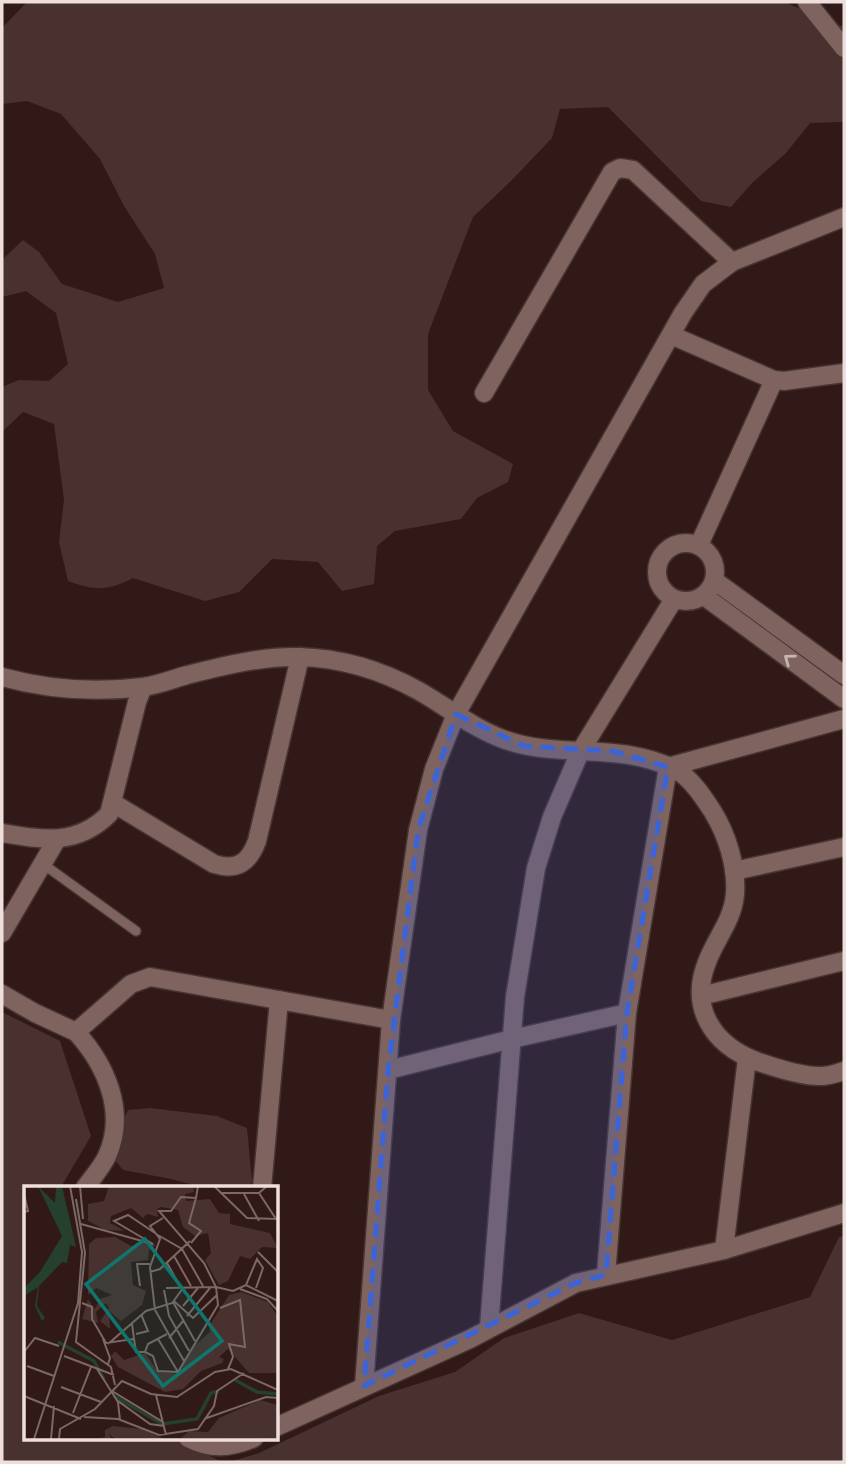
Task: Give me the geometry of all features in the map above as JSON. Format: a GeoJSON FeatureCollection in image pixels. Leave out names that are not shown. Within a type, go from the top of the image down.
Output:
{"type":"FeatureCollection","features":[{"type":"Feature","properties":{"kind":"street"},"geometry":{"type":"LineString","coordinates":[[807,2],[844,48]]}},
{"type":"Feature","properties":{"kind":"street"},"geometry":{"type":"LineString","coordinates":[[484,393],[612,172],[620,168],[634,170],[732,261]]}},
{"type":"Feature","properties":{"kind":"street"},"geometry":{"type":"LineString","coordinates":[[364,1386],[391,1020],[418,830],[434,769],[456,713],[671,335],[703,284],[732,261],[844,217]]}},
{"type":"Feature","properties":{"kind":"street"},"geometry":{"type":"LineString","coordinates":[[671,335],[774,380],[844,373]]}},
{"type":"Feature","properties":{"kind":"street"},"geometry":{"type":"LineString","coordinates":[[699,545],[774,380]]}},
{"type":"Feature","properties":{"kind":"street"},"geometry":{"type":"LineString","coordinates":[[687,542],[699,545],[709,552],[715,563],[715,581],[704,596],[692,601],[674,599],[660,586],[657,569],[659,560],[664,551],[675,544],[687,542]]}},
{"type":"Feature","properties":{"kind":"street"},"geometry":{"type":"LineString","coordinates":[[715,581],[844,675]]}},
{"type":"Feature","properties":{"kind":"street"},"geometry":{"type":"LineString","coordinates":[[704,596],[844,699]]}},
{"type":"Feature","properties":{"kind":"street"},"geometry":{"type":"LineString","coordinates":[[489,1327],[515,997],[536,868],[552,817],[580,752],[674,599]]}},
{"type":"Feature","properties":{"kind":"street"},"geometry":{"type":"LineString","coordinates":[[2,677],[65,690],[143,687],[219,667],[276,657],[300,657],[345,664],[389,676],[502,739],[524,746],[633,754],[677,770],[690,781],[721,825],[734,871],[735,895],[729,922],[707,960],[701,982],[705,1018],[713,1031],[747,1058],[821,1077],[844,1071]]}},
{"type":"Feature","properties":{"kind":"street"},"geometry":{"type":"LineString","coordinates":[[113,803],[214,864],[226,868],[237,867],[246,862],[257,841],[300,657]]}},
{"type":"Feature","properties":{"kind":"street"},"geometry":{"type":"LineString","coordinates":[[2,833],[57,839],[74,837],[98,824],[108,814],[143,687]]}},
{"type":"Feature","properties":{"kind":"street"},"geometry":{"type":"LineString","coordinates":[[668,767],[844,719]]}},
{"type":"Feature","properties":{"kind":"street"},"geometry":{"type":"LineString","coordinates":[[606,1275],[627,1013],[668,767]]}},
{"type":"Feature","properties":{"kind":"street"},"geometry":{"type":"LineString","coordinates":[[2,933],[57,839]]}},
{"type":"Feature","properties":{"kind":"street"},"geometry":{"type":"LineString","coordinates":[[734,871],[844,847]]}},
{"type":"Feature","properties":{"kind":"street"},"geometry":{"type":"LineString","coordinates":[[701,996],[844,961]]}},
{"type":"Feature","properties":{"kind":"street"},"geometry":{"type":"LineString","coordinates":[[76,1032],[131,984],[150,977],[391,1020]]}},
{"type":"Feature","properties":{"kind":"street"},"geometry":{"type":"LineString","coordinates":[[2,994],[76,1032],[105,1073],[113,1097],[115,1123],[107,1156],[86,1186]]}},
{"type":"Feature","properties":{"kind":"street"},"geometry":{"type":"LineString","coordinates":[[262,1186],[279,1000]]}},
{"type":"Feature","properties":{"kind":"street"},"geometry":{"type":"LineString","coordinates":[[388,1070],[627,1013]]}},
{"type":"Feature","properties":{"kind":"street"},"geometry":{"type":"LineString","coordinates":[[724,1250],[747,1058]]}},
{"type":"Feature","properties":{"kind":"street"},"geometry":{"type":"LineString","coordinates":[[278,1426],[470,1339],[576,1283],[724,1250],[844,1213]]}},
{"type":"Feature","properties":{"kind":"street"},"geometry":{"type":"LineString","coordinates":[[192,1440],[220,1447],[244,1440]]}},
{"type":"Feature","properties":{"kind":"lane"},"geometry":{"type":"LineString","coordinates":[[43,864],[135,931]]}},
{"type":"Feature","properties":{"kind":"highlighted area"},"geometry":{"type":"Polygon","coordinates":[[[456,714],[524,746],[613,751],[668,767],[627,1013],[606,1275],[576,1283],[364,1386],[388,1070],[418,830],[456,714]]]}},
{"type":"Feature","properties":{"kind":"shaded area"},"geometry":{"type":"Polygon","coordinates":[[[27,2],[784,2],[844,27],[844,124],[810,123],[786,153],[752,183],[731,207],[701,201],[608,107],[560,109],[552,138],[473,217],[428,334],[428,390],[453,431],[513,464],[508,482],[477,498],[461,519],[395,531],[377,546],[374,584],[342,591],[318,562],[272,559],[239,592],[205,601],[133,578],[109,587],[86,587],[68,581],[59,542],[64,500],[54,424],[23,412],[2,432],[2,387],[19,380],[49,381],[68,364],[56,313],[26,291],[2,297],[2,260],[23,240],[39,252],[62,284],[118,302],[164,288],[155,254],[124,206],[100,159],[61,114],[27,101],[2,104],[2,28],[27,2]]]}},
{"type":"Feature","properties":{"kind":"shaded area"},"geometry":{"type":"Polygon","coordinates":[[[2,1012],[60,1041],[91,1136],[62,1186],[24,1186],[24,1440],[179,1440],[222,1462],[2,1462],[2,1012]]]}},
{"type":"Feature","properties":{"kind":"shaded area"},"geometry":{"type":"Polygon","coordinates":[[[150,1108],[217,1116],[247,1128],[250,1186],[197,1186],[123,1170],[115,1160],[121,1126],[128,1110],[150,1108]]]}},
{"type":"Feature","properties":{"kind":"shaded area"},"geometry":{"type":"Polygon","coordinates":[[[844,1236],[844,1462],[229,1462],[259,1453],[379,1396],[455,1372],[504,1338],[579,1313],[672,1340],[810,1297],[839,1237],[844,1236]]]}}]}
